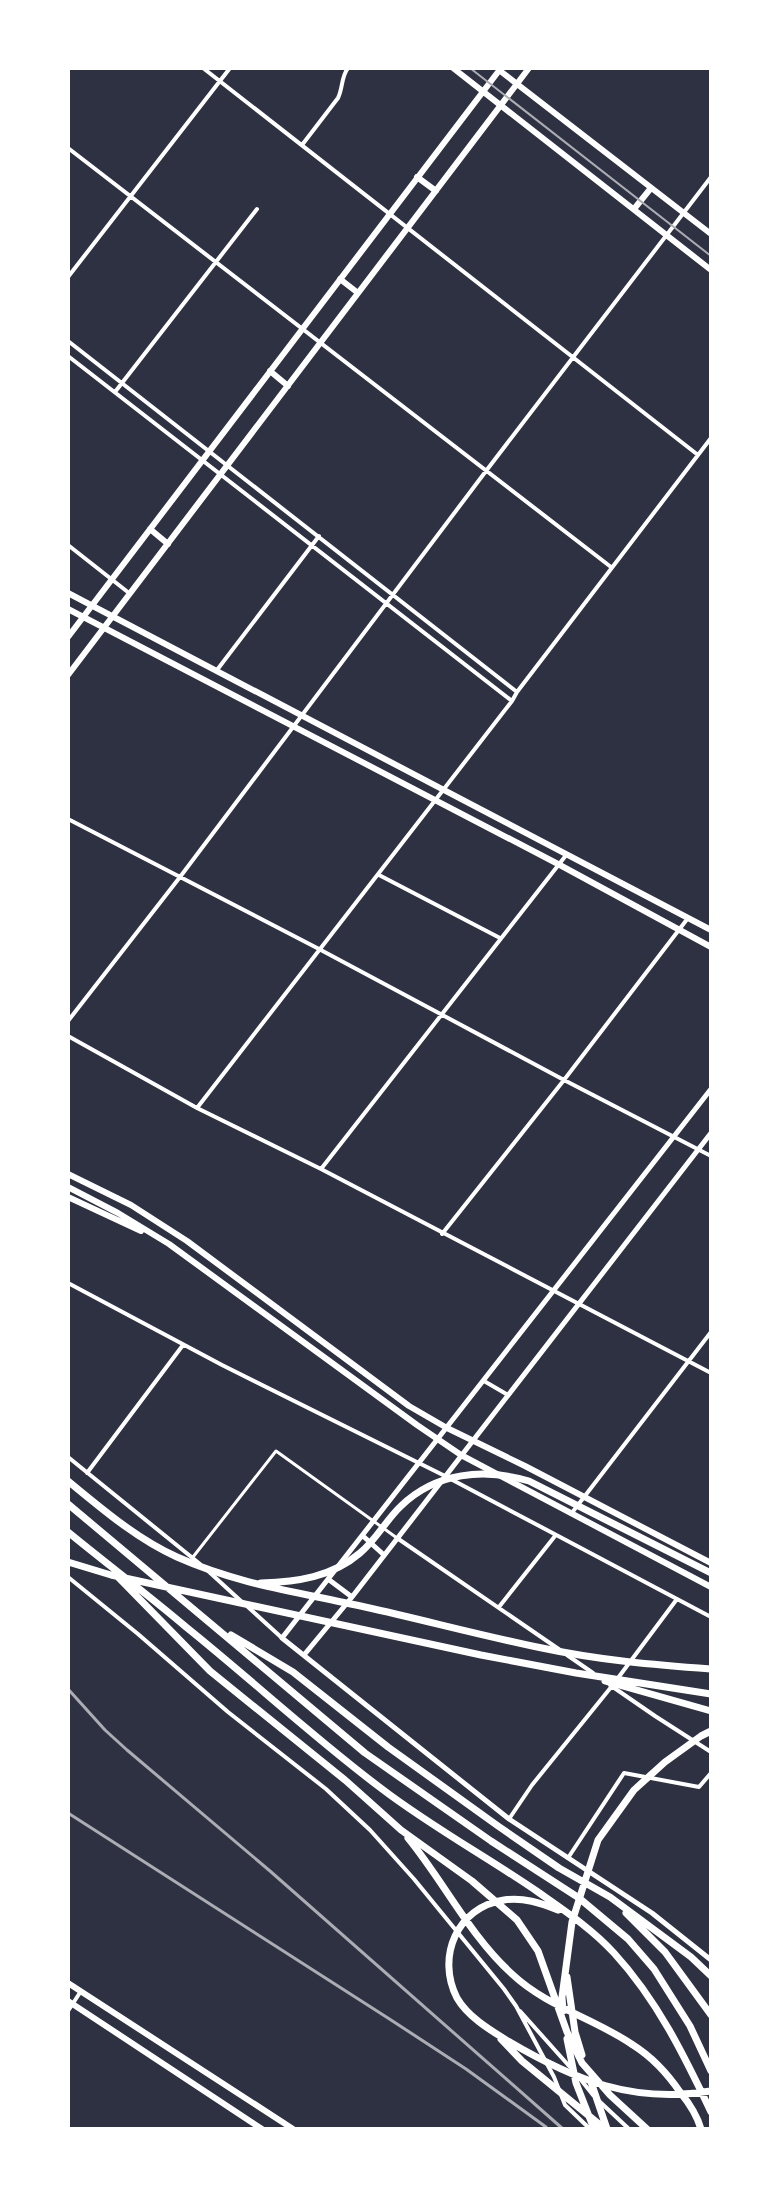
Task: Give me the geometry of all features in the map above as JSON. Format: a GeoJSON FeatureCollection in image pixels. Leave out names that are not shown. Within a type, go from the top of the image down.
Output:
{"type":"FeatureCollection","features":[{"type":"Feature","properties":{"kind":"highway"},"geometry":{"type":"LineString","coordinates":[[250,1584],[309,1579],[331,1571],[363,1551],[402,1505],[418,1492],[449,1477],[480,1473],[529,1481],[711,1573]]}},
{"type":"Feature","properties":{"kind":"highway"},"geometry":{"type":"LineString","coordinates":[[68,1481],[122,1524],[174,1556],[250,1584],[544,1649],[647,1664],[711,1669]]}},
{"type":"Feature","properties":{"kind":"highway"},"geometry":{"type":"LineString","coordinates":[[68,1504],[365,1753],[579,1898],[628,1939],[654,1969],[690,2026],[711,2071]]}},
{"type":"Feature","properties":{"kind":"highway"},"geometry":{"type":"LineString","coordinates":[[68,1532],[380,1788],[574,1917],[614,1953],[656,2007],[711,2112]]}},
{"type":"Feature","properties":{"kind":"highway"},"geometry":{"type":"LineString","coordinates":[[97,1555],[210,1671],[345,1780],[401,1830],[472,1881],[517,1920],[538,1951],[567,2032],[582,2063],[610,2095],[647,2129]]}},
{"type":"Feature","properties":{"kind":"highway"},"geometry":{"type":"LineString","coordinates":[[68,1562],[111,1575],[481,1655],[711,1694]]}},
{"type":"Feature","properties":{"kind":"highway"},"geometry":{"type":"LineString","coordinates":[[213,1624],[293,1672],[388,1747],[559,1868],[610,1897],[691,1957],[711,1976]]}},
{"type":"Feature","properties":{"kind":"highway"},"geometry":{"type":"LineString","coordinates":[[576,1673],[711,1711]]}},
{"type":"Feature","properties":{"kind":"highway"},"geometry":{"type":"LineString","coordinates":[[592,2129],[576,2083],[562,1997],[572,1922],[598,1840],[634,1790],[665,1762],[711,1731]]}},
{"type":"Feature","properties":{"kind":"highway"},"geometry":{"type":"LineString","coordinates":[[401,1830],[427,1861],[483,1943],[510,1972],[528,1988],[611,2032],[658,2064],[688,2102],[701,2129]]}},
{"type":"Feature","properties":{"kind":"highway"},"geometry":{"type":"LineString","coordinates":[[610,1897],[665,1952],[711,2015]]}},
{"type":"Feature","properties":{"kind":"highway"},"geometry":{"type":"LineString","coordinates":[[574,1917],[531,1901],[503,1900],[478,1909],[458,1928],[450,1943],[448,1956],[453,1988],[462,2005],[494,2032],[592,2083],[655,2095],[684,2096],[711,2091]]}},
{"type":"Feature","properties":{"kind":"highway"},"geometry":{"type":"LineString","coordinates":[[566,1967],[575,2032],[606,2129]]}},
{"type":"Feature","properties":{"kind":"highway"},"geometry":{"type":"LineString","coordinates":[[494,2032],[522,2061],[606,2129]]}},
{"type":"Feature","properties":{"kind":"main road"},"geometry":{"type":"LineString","coordinates":[[453,68],[711,270]]}},
{"type":"Feature","properties":{"kind":"main road"},"geometry":{"type":"LineString","coordinates":[[68,674],[529,68]]}},
{"type":"Feature","properties":{"kind":"main road"},"geometry":{"type":"LineString","coordinates":[[68,637],[499,69],[711,234]]}},
{"type":"Feature","properties":{"kind":"main road"},"geometry":{"type":"LineString","coordinates":[[417,177],[436,191]]}},
{"type":"Feature","properties":{"kind":"main road"},"geometry":{"type":"LineString","coordinates":[[634,209],[651,188]]}},
{"type":"Feature","properties":{"kind":"main road"},"geometry":{"type":"LineString","coordinates":[[340,279],[358,293]]}},
{"type":"Feature","properties":{"kind":"main road"},"geometry":{"type":"LineString","coordinates":[[270,371],[288,386]]}},
{"type":"Feature","properties":{"kind":"main road"},"geometry":{"type":"LineString","coordinates":[[150,529],[168,544]]}},
{"type":"Feature","properties":{"kind":"main road"},"geometry":{"type":"LineString","coordinates":[[68,593],[711,930]]}},
{"type":"Feature","properties":{"kind":"main road"},"geometry":{"type":"LineString","coordinates":[[68,609],[711,947]]}},
{"type":"Feature","properties":{"kind":"main road"},"geometry":{"type":"LineString","coordinates":[[68,1174],[159,1222],[409,1406],[708,1562]]}},
{"type":"Feature","properties":{"kind":"main road"},"geometry":{"type":"LineString","coordinates":[[68,1187],[169,1244],[461,1455],[711,1587]]}},
{"type":"Feature","properties":{"kind":"main road"},"geometry":{"type":"LineString","coordinates":[[68,1197],[169,1244]]}},
{"type":"Feature","properties":{"kind":"main road"},"geometry":{"type":"LineString","coordinates":[[68,1983],[293,2129]]}},
{"type":"Feature","properties":{"kind":"main road"},"geometry":{"type":"LineString","coordinates":[[70,2003],[262,2129]]}},
{"type":"Feature","properties":{"kind":"main road"},"geometry":{"type":"LineString","coordinates":[[173,2070],[182,2057]]}},
{"type":"Feature","properties":{"kind":"street"},"geometry":{"type":"LineString","coordinates":[[203,68],[698,455]]}},
{"type":"Feature","properties":{"kind":"street"},"geometry":{"type":"LineString","coordinates":[[68,277],[230,68]]}},
{"type":"Feature","properties":{"kind":"street"},"geometry":{"type":"LineString","coordinates":[[302,145],[338,98],[342,91],[343,74],[348,68]]}},
{"type":"Feature","properties":{"kind":"street"},"geometry":{"type":"LineString","coordinates":[[68,148],[611,567]]}},
{"type":"Feature","properties":{"kind":"street"},"geometry":{"type":"LineString","coordinates":[[68,1021],[711,177]]}},
{"type":"Feature","properties":{"kind":"street"},"geometry":{"type":"LineString","coordinates":[[115,392],[257,209]]}},
{"type":"Feature","properties":{"kind":"street"},"geometry":{"type":"LineString","coordinates":[[68,341],[517,692]]}},
{"type":"Feature","properties":{"kind":"street"},"geometry":{"type":"LineString","coordinates":[[68,356],[512,701]]}},
{"type":"Feature","properties":{"kind":"street"},"geometry":{"type":"LineString","coordinates":[[197,1108],[379,875],[711,438]]}},
{"type":"Feature","properties":{"kind":"street"},"geometry":{"type":"LineString","coordinates":[[217,670],[319,536]]}},
{"type":"Feature","properties":{"kind":"street"},"geometry":{"type":"LineString","coordinates":[[68,545],[130,594]]}},
{"type":"Feature","properties":{"kind":"street"},"geometry":{"type":"LineString","coordinates":[[68,819],[711,1156]]}},
{"type":"Feature","properties":{"kind":"street"},"geometry":{"type":"LineString","coordinates":[[321,1169],[567,854]]}},
{"type":"Feature","properties":{"kind":"street"},"geometry":{"type":"LineString","coordinates":[[379,875],[500,938]]}},
{"type":"Feature","properties":{"kind":"street"},"geometry":{"type":"LineString","coordinates":[[442,1234],[688,918]]}},
{"type":"Feature","properties":{"kind":"street"},"geometry":{"type":"LineString","coordinates":[[68,1036],[197,1108],[321,1169],[711,1373]]}},
{"type":"Feature","properties":{"kind":"street"},"geometry":{"type":"LineString","coordinates":[[282,1638],[711,1089]]}},
{"type":"Feature","properties":{"kind":"street"},"geometry":{"type":"LineString","coordinates":[[304,1655],[711,1133]]}},
{"type":"Feature","properties":{"kind":"street"},"geometry":{"type":"LineString","coordinates":[[68,1283],[183,1345],[445,1476],[711,1617]]}},
{"type":"Feature","properties":{"kind":"street"},"geometry":{"type":"LineString","coordinates":[[571,1514],[711,1332]]}},
{"type":"Feature","properties":{"kind":"street"},"geometry":{"type":"LineString","coordinates":[[87,1473],[183,1345]]}},
{"type":"Feature","properties":{"kind":"street"},"geometry":{"type":"LineString","coordinates":[[484,1381],[508,1395]]}},
{"type":"Feature","properties":{"kind":"street"},"geometry":{"type":"LineString","coordinates":[[193,1558],[276,1451],[397,1538],[711,1752]]}},
{"type":"Feature","properties":{"kind":"street"},"geometry":{"type":"LineString","coordinates":[[68,1457],[193,1558],[282,1638],[509,1819],[652,1913],[711,1960]]}},
{"type":"Feature","properties":{"kind":"street"},"geometry":{"type":"LineString","coordinates":[[363,1536],[384,1555]]}},
{"type":"Feature","properties":{"kind":"street"},"geometry":{"type":"LineString","coordinates":[[499,1607],[555,1536]]}},
{"type":"Feature","properties":{"kind":"street"},"geometry":{"type":"LineString","coordinates":[[708,1562],[711,1554]]}},
{"type":"Feature","properties":{"kind":"street"},"geometry":{"type":"LineString","coordinates":[[68,1577],[359,1819],[414,1879],[516,2006],[596,2098],[629,2129]]}},
{"type":"Feature","properties":{"kind":"street"},"geometry":{"type":"LineString","coordinates":[[328,1579],[352,1597]]}},
{"type":"Feature","properties":{"kind":"street"},"geometry":{"type":"LineString","coordinates":[[509,1819],[677,1599]]}},
{"type":"Feature","properties":{"kind":"street"},"geometry":{"type":"LineString","coordinates":[[568,1858],[624,1773],[699,1787],[711,1773]]}},
{"type":"Feature","properties":{"kind":"street"},"geometry":{"type":"LineString","coordinates":[[68,2011],[70,2003],[81,1991]]}},
{"type":"Feature","properties":{"kind":"street"},"geometry":{"type":"LineString","coordinates":[[516,2006],[554,2077],[565,2105],[592,2129]]}},
{"type":"Feature","properties":{"kind":"tram line"},"geometry":{"type":"LineString","coordinates":[[470,68],[711,256]]}},
{"type":"Feature","properties":{"kind":"railway"},"geometry":{"type":"LineString","coordinates":[[68,1689],[127,1750],[270,1871],[563,2129]]}},
{"type":"Feature","properties":{"kind":"railway"},"geometry":{"type":"LineString","coordinates":[[68,1813],[466,2069],[546,2127]]}}]}
